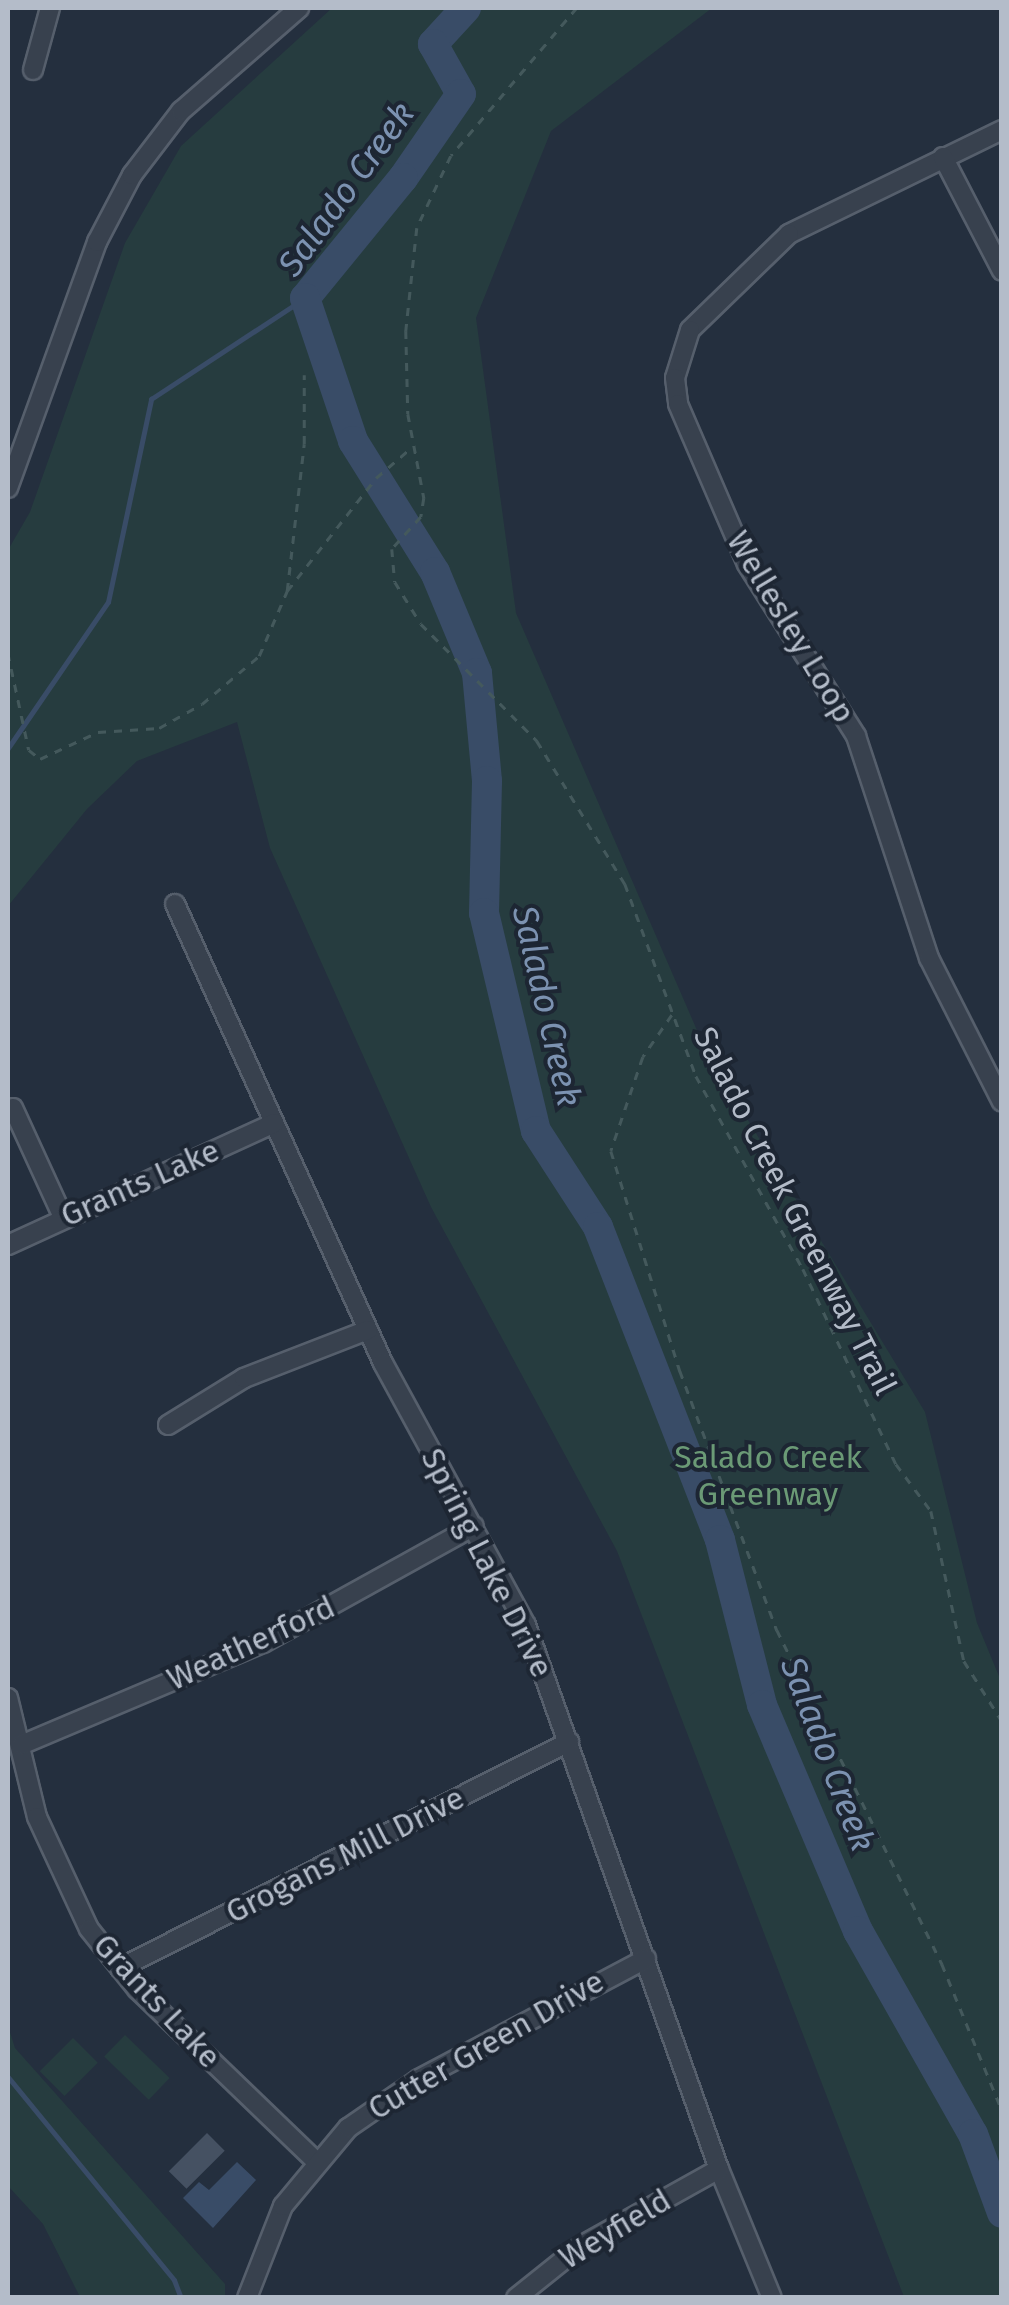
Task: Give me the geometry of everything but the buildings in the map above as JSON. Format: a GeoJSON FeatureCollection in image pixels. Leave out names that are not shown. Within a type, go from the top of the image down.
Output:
{"type":"FeatureCollection","features":[{"type":"Feature","properties":{"kind":"street"},"geometry":{"type":"LineString","coordinates":[[33,70],[50,8]]}},
{"type":"Feature","properties":{"kind":"street"},"geometry":{"type":"LineString","coordinates":[[8,488],[14,452],[97,242],[132,175],[191,101],[299,8]]}},
{"type":"Feature","properties":{"kind":"street","name":"Wellesley Loop"},"geometry":{"type":"LineString","coordinates":[[1002,130],[822,214],[754,262],[690,330],[675,378],[678,404],[747,564],[856,736],[929,958],[994,1073],[1002,1102]]}},
{"type":"Feature","properties":{"kind":"street"},"geometry":{"type":"LineString","coordinates":[[943,157],[1002,272]]}},
{"type":"Feature","properties":{"kind":"street","name":"Spring Lake Drive"},"geometry":{"type":"LineString","coordinates":[[175,904],[368,1330],[526,1626],[719,2168],[772,2298]]}},
{"type":"Feature","properties":{"kind":"street"},"geometry":{"type":"LineString","coordinates":[[13,1108],[62,1217]]}},
{"type":"Feature","properties":{"kind":"street","name":"Grants Lake"},"geometry":{"type":"LineString","coordinates":[[8,1245],[274,1123]]}},
{"type":"Feature","properties":{"kind":"street"},"geometry":{"type":"LineString","coordinates":[[168,1425],[244,1378],[368,1330]]}},
{"type":"Feature","properties":{"kind":"street","name":"Weatherford"},"geometry":{"type":"LineString","coordinates":[[21,1746],[264,1643],[474,1526]]}},
{"type":"Feature","properties":{"kind":"street","name":"Grants Lake"},"geometry":{"type":"LineString","coordinates":[[8,1698],[37,1817],[89,1929],[120,1968],[316,2161]]}},
{"type":"Feature","properties":{"kind":"street","name":"Grogans Mill Drive"},"geometry":{"type":"LineString","coordinates":[[120,1968],[569,1742]]}},
{"type":"Feature","properties":{"kind":"street","name":"Cutter Green Drive"},"geometry":{"type":"LineString","coordinates":[[247,2298],[267,2237],[316,2161],[362,2117],[419,2080],[646,1959]]}},
{"type":"Feature","properties":{"kind":"street","name":"Weyfield"},"geometry":{"type":"LineString","coordinates":[[516,2298],[581,2246],[719,2168]]}},
{"type":"Feature","properties":{"kind":"path","name":"Salado Creek Greenway Trail"},"geometry":{"type":"LineString","coordinates":[[577,8],[451,156],[417,228],[406,331],[413,446],[424,498],[421,517],[392,550],[394,582],[422,624],[538,740],[625,884],[696,1076],[826,1313],[896,1464],[931,1511],[964,1661],[1002,1721]]}},
{"type":"Feature","properties":{"kind":"path"},"geometry":{"type":"LineString","coordinates":[[287,590],[304,444],[304,374]]}},
{"type":"Feature","properties":{"kind":"path"},"geometry":{"type":"LineString","coordinates":[[8,654],[29,750],[40,758],[98,732],[159,728],[202,704],[258,656],[287,590],[376,478],[413,446]]}},
{"type":"Feature","properties":{"kind":"path"},"geometry":{"type":"LineString","coordinates":[[673,1014],[643,1057],[611,1152],[680,1371],[776,1630],[942,1964],[1002,2110]]}},
{"type":"Feature","properties":{"kind":"green space","name":"Salado Creek Greenway"},"geometry":{"type":"Polygon","coordinates":[[[332,8],[712,8],[551,131],[476,318],[516,613],[706,1051],[925,1412],[977,1623],[1001,1681],[1001,2297],[904,2297],[617,1551],[431,1207],[270,848],[237,722],[137,761],[87,809],[8,906],[8,550],[30,512],[125,243],[181,146],[332,8]]]}},
{"type":"Feature","properties":{"kind":"green space"},"geometry":{"type":"Polygon","coordinates":[[[8,2026],[15,2048],[225,2284],[225,2297],[80,2297],[43,2224],[8,2186],[8,2026]]]}},
{"type":"Feature","properties":{"kind":"green space"},"geometry":{"type":"Polygon","coordinates":[[[125,2035],[170,2078],[149,2100],[104,2057],[125,2035]]]}},
{"type":"Feature","properties":{"kind":"green space"},"geometry":{"type":"Polygon","coordinates":[[[73,2038],[98,2063],[65,2096],[40,2071],[73,2038]]]}},
{"type":"Feature","properties":{"kind":"water"},"geometry":{"type":"Polygon","coordinates":[[[237,2162],[256,2180],[213,2228],[183,2198],[199,2182],[209,2190],[237,2162]]]}},
{"type":"Feature","properties":{"kind":"waterway","name":"Salado Creek"},"geometry":{"type":"LineString","coordinates":[[466,8],[433,44],[461,94],[403,178],[305,298],[353,441],[435,572],[477,673],[487,781],[484,913],[536,1131],[598,1227],[720,1540],[762,1705],[858,1931],[973,2134],[1002,2213]]}},
{"type":"Feature","properties":{"kind":"waterway"},"geometry":{"type":"LineString","coordinates":[[8,748],[108,602],[151,399],[305,298]]}},
{"type":"Feature","properties":{"kind":"waterway"},"geometry":{"type":"LineString","coordinates":[[8,2077],[174,2280],[181,2298]]}}]}
